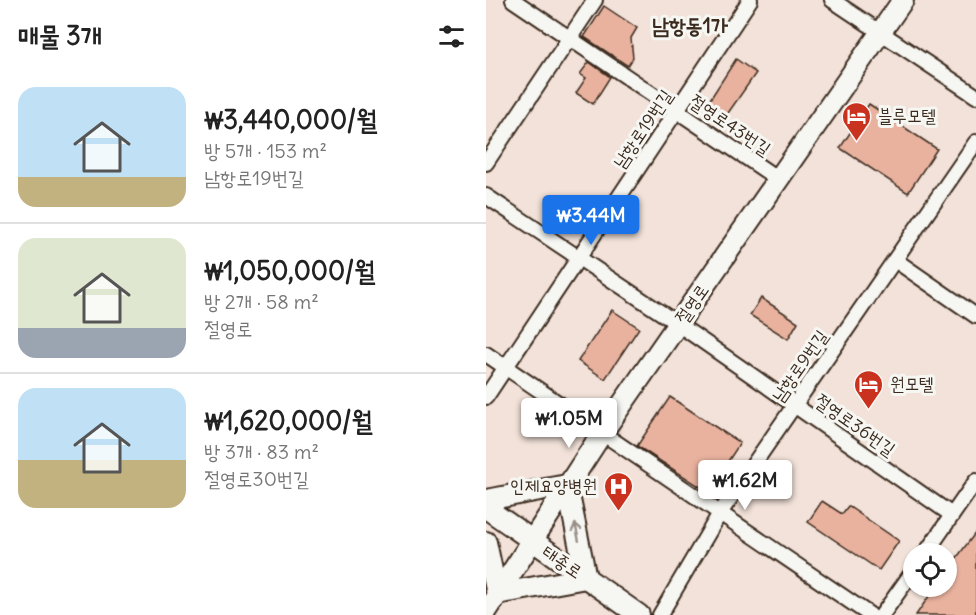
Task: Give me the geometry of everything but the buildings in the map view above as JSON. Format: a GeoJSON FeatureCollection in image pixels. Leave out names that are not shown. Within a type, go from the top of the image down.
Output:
{"type":"FeatureCollection","features":[{"type":"Feature","properties":{"kind":"main road","name":"절영로"},"geometry":{"type":"LineString","coordinates":[[486,612],[602,433],[903,0]]}},
{"type":"Feature","properties":{"kind":"main road"},"geometry":{"type":"LineString","coordinates":[[486,500],[567,485],[586,578],[497,594],[486,542]]}},
{"type":"Feature","properties":{"kind":"main road","name":"태종로"},"geometry":{"type":"LineString","coordinates":[[486,508],[639,615]]}},
{"type":"Feature","properties":{"kind":"street","name":"절영로43번길"},"geometry":{"type":"LineString","coordinates":[[513,0],[778,179]]}},
{"type":"Feature","properties":{"kind":"street"},"geometry":{"type":"LineString","coordinates":[[486,163],[595,0]]}},
{"type":"Feature","properties":{"kind":"street","name":"남항로19번길"},"geometry":{"type":"LineString","coordinates":[[486,397],[750,0]]}},
{"type":"Feature","properties":{"kind":"street"},"geometry":{"type":"LineString","coordinates":[[832,0],[976,96]]}},
{"type":"Feature","properties":{"kind":"street","name":"남항로9번길"},"geometry":{"type":"LineString","coordinates":[[660,615],[720,513],[976,142]]}},
{"type":"Feature","properties":{"kind":"street","name":"절영로36번길"},"geometry":{"type":"LineString","coordinates":[[486,196],[678,324],[952,515]]}},
{"type":"Feature","properties":{"kind":"street"},"geometry":{"type":"LineString","coordinates":[[895,260],[976,316]]}},
{"type":"Feature","properties":{"kind":"street"},"geometry":{"type":"LineString","coordinates":[[486,354],[870,615]]}},
{"type":"Feature","properties":{"kind":"street"},"geometry":{"type":"LineString","coordinates":[[933,543],[976,481]]}},
{"type":"Feature","properties":{"kind":"street"},"geometry":{"type":"LineString","coordinates":[[882,615],[903,585]]}},
{"type":"Feature","properties":{"kind":"place","name":"블루모텔"},"geometry":{"type":"Point","coordinates":[857,142]}},
{"type":"Feature","properties":{"kind":"place","name":"원모텔"},"geometry":{"type":"Point","coordinates":[869,410]}},
{"type":"Feature","properties":{"kind":"place","name":"인제요양병원"},"geometry":{"type":"Point","coordinates":[618,512]}},
{"type":"Feature","properties":{"kind":"district","name":"남항동1가"},"geometry":{"type":"Point","coordinates":[690,26]}}]}
